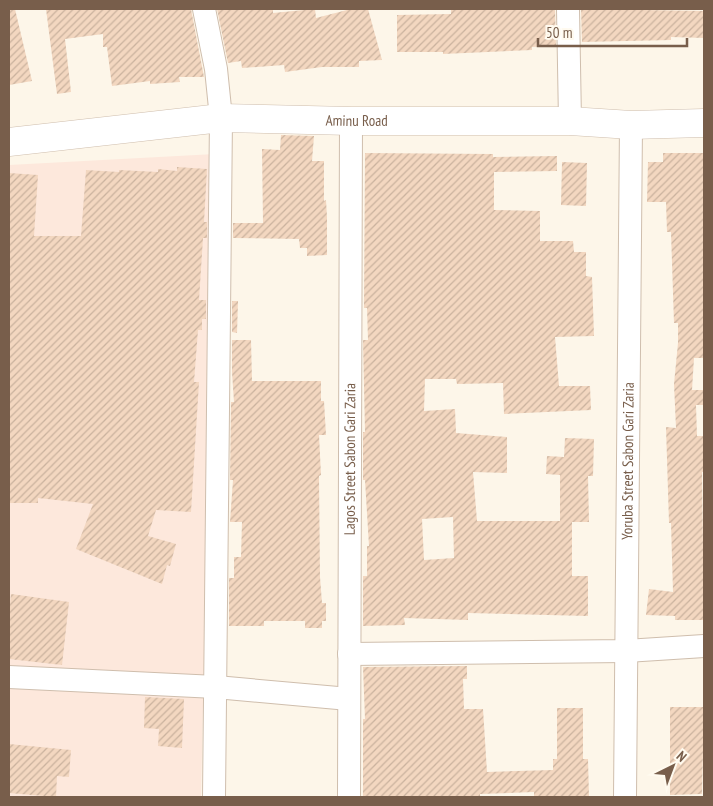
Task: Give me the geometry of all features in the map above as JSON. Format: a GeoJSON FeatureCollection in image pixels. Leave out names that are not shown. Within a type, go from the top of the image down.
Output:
{"type":"FeatureCollection","features":[{"type":"Feature","properties":{"kind":"street"},"geometry":{"type":"LineString","coordinates":[[204,9],[216,69],[221,118],[214,797]]}},
{"type":"Feature","properties":{"kind":"street"},"geometry":{"type":"LineString","coordinates":[[568,9],[570,121]]}},
{"type":"Feature","properties":{"kind":"street","name":"Aminu Road"},"geometry":{"type":"LineString","coordinates":[[9,142],[221,118],[351,121],[570,121],[631,125],[704,123]]}},
{"type":"Feature","properties":{"kind":"street","name":"Lagos Street Sabon Gari Zaria"},"geometry":{"type":"LineString","coordinates":[[349,797],[351,121]]}},
{"type":"Feature","properties":{"kind":"street","name":"Yoruba Street Sabon Gari Zaria"},"geometry":{"type":"LineString","coordinates":[[626,797],[631,125]]}},
{"type":"Feature","properties":{"kind":"street"},"geometry":{"type":"LineString","coordinates":[[349,654],[626,651],[704,646]]}},
{"type":"Feature","properties":{"kind":"street"},"geometry":{"type":"LineString","coordinates":[[9,677],[216,687],[349,699]]}},
{"type":"Feature","properties":{"kind":"shaded area"},"geometry":{"type":"Polygon","coordinates":[[[215,154],[201,797],[9,797],[9,165],[215,154]]]}},
{"type":"Feature","properties":{"kind":"building"},"geometry":{"type":"Polygon","coordinates":[[[15,9],[32,81],[9,85],[9,10],[15,9]]]}},
{"type":"Feature","properties":{"kind":"building"},"geometry":{"type":"Polygon","coordinates":[[[46,9],[191,9],[204,77],[179,77],[180,82],[150,84],[150,81],[112,86],[107,47],[103,47],[103,34],[65,39],[71,92],[57,94],[46,9]]]}},
{"type":"Feature","properties":{"kind":"building"},"geometry":{"type":"Polygon","coordinates":[[[217,9],[273,9],[273,13],[315,9],[316,18],[351,9],[368,9],[382,60],[359,61],[359,67],[322,67],[285,72],[284,65],[242,68],[241,61],[228,63],[217,9]]]}},
{"type":"Feature","properties":{"kind":"building"},"geometry":{"type":"Polygon","coordinates":[[[451,9],[555,9],[556,46],[532,47],[532,50],[443,54],[443,52],[397,52],[397,15],[451,14],[451,9]]]}},
{"type":"Feature","properties":{"kind":"building"},"geometry":{"type":"Polygon","coordinates":[[[581,9],[704,11],[704,38],[671,37],[671,40],[582,42],[581,9]]]}},
{"type":"Feature","properties":{"kind":"building"},"geometry":{"type":"Polygon","coordinates":[[[281,135],[314,136],[312,161],[324,161],[327,255],[307,256],[307,248],[300,248],[299,239],[233,238],[233,223],[263,223],[262,149],[280,150],[281,135]]]}},
{"type":"Feature","properties":{"kind":"building"},"geometry":{"type":"Polygon","coordinates":[[[365,153],[493,154],[493,157],[557,156],[557,171],[494,172],[494,210],[540,211],[540,241],[573,241],[574,252],[586,252],[586,276],[592,277],[594,336],[555,337],[559,386],[590,386],[591,410],[504,414],[503,383],[457,384],[456,379],[425,379],[424,411],[455,409],[456,433],[507,437],[507,473],[473,472],[477,521],[560,521],[560,475],[546,474],[547,456],[564,457],[565,438],[594,439],[593,476],[588,476],[589,522],[572,522],[572,576],[588,576],[588,616],[468,613],[468,620],[404,618],[405,625],[363,626],[363,576],[367,576],[367,546],[369,546],[365,480],[363,480],[363,432],[365,432],[363,340],[368,340],[367,308],[364,308],[365,153]],[[453,517],[422,519],[424,560],[454,558],[453,517]]]}},
{"type":"Feature","properties":{"kind":"building"},"geometry":{"type":"Polygon","coordinates":[[[663,153],[704,153],[704,358],[694,358],[692,390],[704,390],[704,405],[696,405],[697,436],[704,436],[704,472],[702,472],[704,620],[675,620],[675,616],[646,615],[649,589],[673,592],[666,427],[676,428],[674,384],[678,323],[674,323],[671,232],[667,232],[666,202],[647,202],[648,162],[663,162],[663,153]]]}},
{"type":"Feature","properties":{"kind":"building"},"geometry":{"type":"Polygon","coordinates":[[[562,162],[587,163],[586,206],[561,205],[562,162]]]}},
{"type":"Feature","properties":{"kind":"building"},"geometry":{"type":"Polygon","coordinates":[[[177,167],[207,169],[204,222],[207,222],[207,238],[203,238],[199,300],[206,300],[206,319],[202,319],[202,330],[198,330],[194,382],[199,382],[191,512],[156,510],[148,536],[176,544],[170,566],[167,565],[162,584],[76,549],[93,504],[38,498],[38,503],[9,503],[9,173],[38,175],[34,236],[81,236],[86,170],[158,172],[158,169],[177,171],[177,167]]]}},
{"type":"Feature","properties":{"kind":"building"},"geometry":{"type":"Polygon","coordinates":[[[232,301],[238,301],[237,333],[232,332],[232,301]]]}},
{"type":"Feature","properties":{"kind":"building"},"geometry":{"type":"Polygon","coordinates":[[[232,340],[251,340],[252,381],[321,381],[321,401],[324,401],[326,435],[319,435],[321,475],[319,476],[320,577],[322,603],[326,603],[326,621],[322,621],[322,628],[305,628],[305,621],[264,621],[264,626],[229,626],[229,578],[234,578],[234,557],[241,557],[242,522],[230,522],[233,480],[230,480],[231,402],[234,402],[232,340]]]}},
{"type":"Feature","properties":{"kind":"building"},"geometry":{"type":"Polygon","coordinates":[[[11,594],[69,602],[62,665],[9,659],[11,594]]]}},
{"type":"Feature","properties":{"kind":"building"},"geometry":{"type":"Polygon","coordinates":[[[467,666],[467,679],[463,679],[464,709],[483,709],[487,772],[553,770],[553,759],[557,759],[557,708],[583,708],[583,759],[588,759],[589,797],[534,797],[534,792],[480,794],[480,797],[363,797],[363,719],[365,719],[363,667],[467,666]]]}},
{"type":"Feature","properties":{"kind":"building"},"geometry":{"type":"Polygon","coordinates":[[[145,697],[184,699],[182,748],[158,746],[159,729],[144,728],[145,697]]]}},
{"type":"Feature","properties":{"kind":"building"},"geometry":{"type":"Polygon","coordinates":[[[670,707],[704,707],[702,794],[670,795],[670,707]]]}},
{"type":"Feature","properties":{"kind":"building"},"geometry":{"type":"Polygon","coordinates":[[[9,744],[71,750],[69,777],[57,776],[56,797],[9,793],[9,744]]]}}]}
